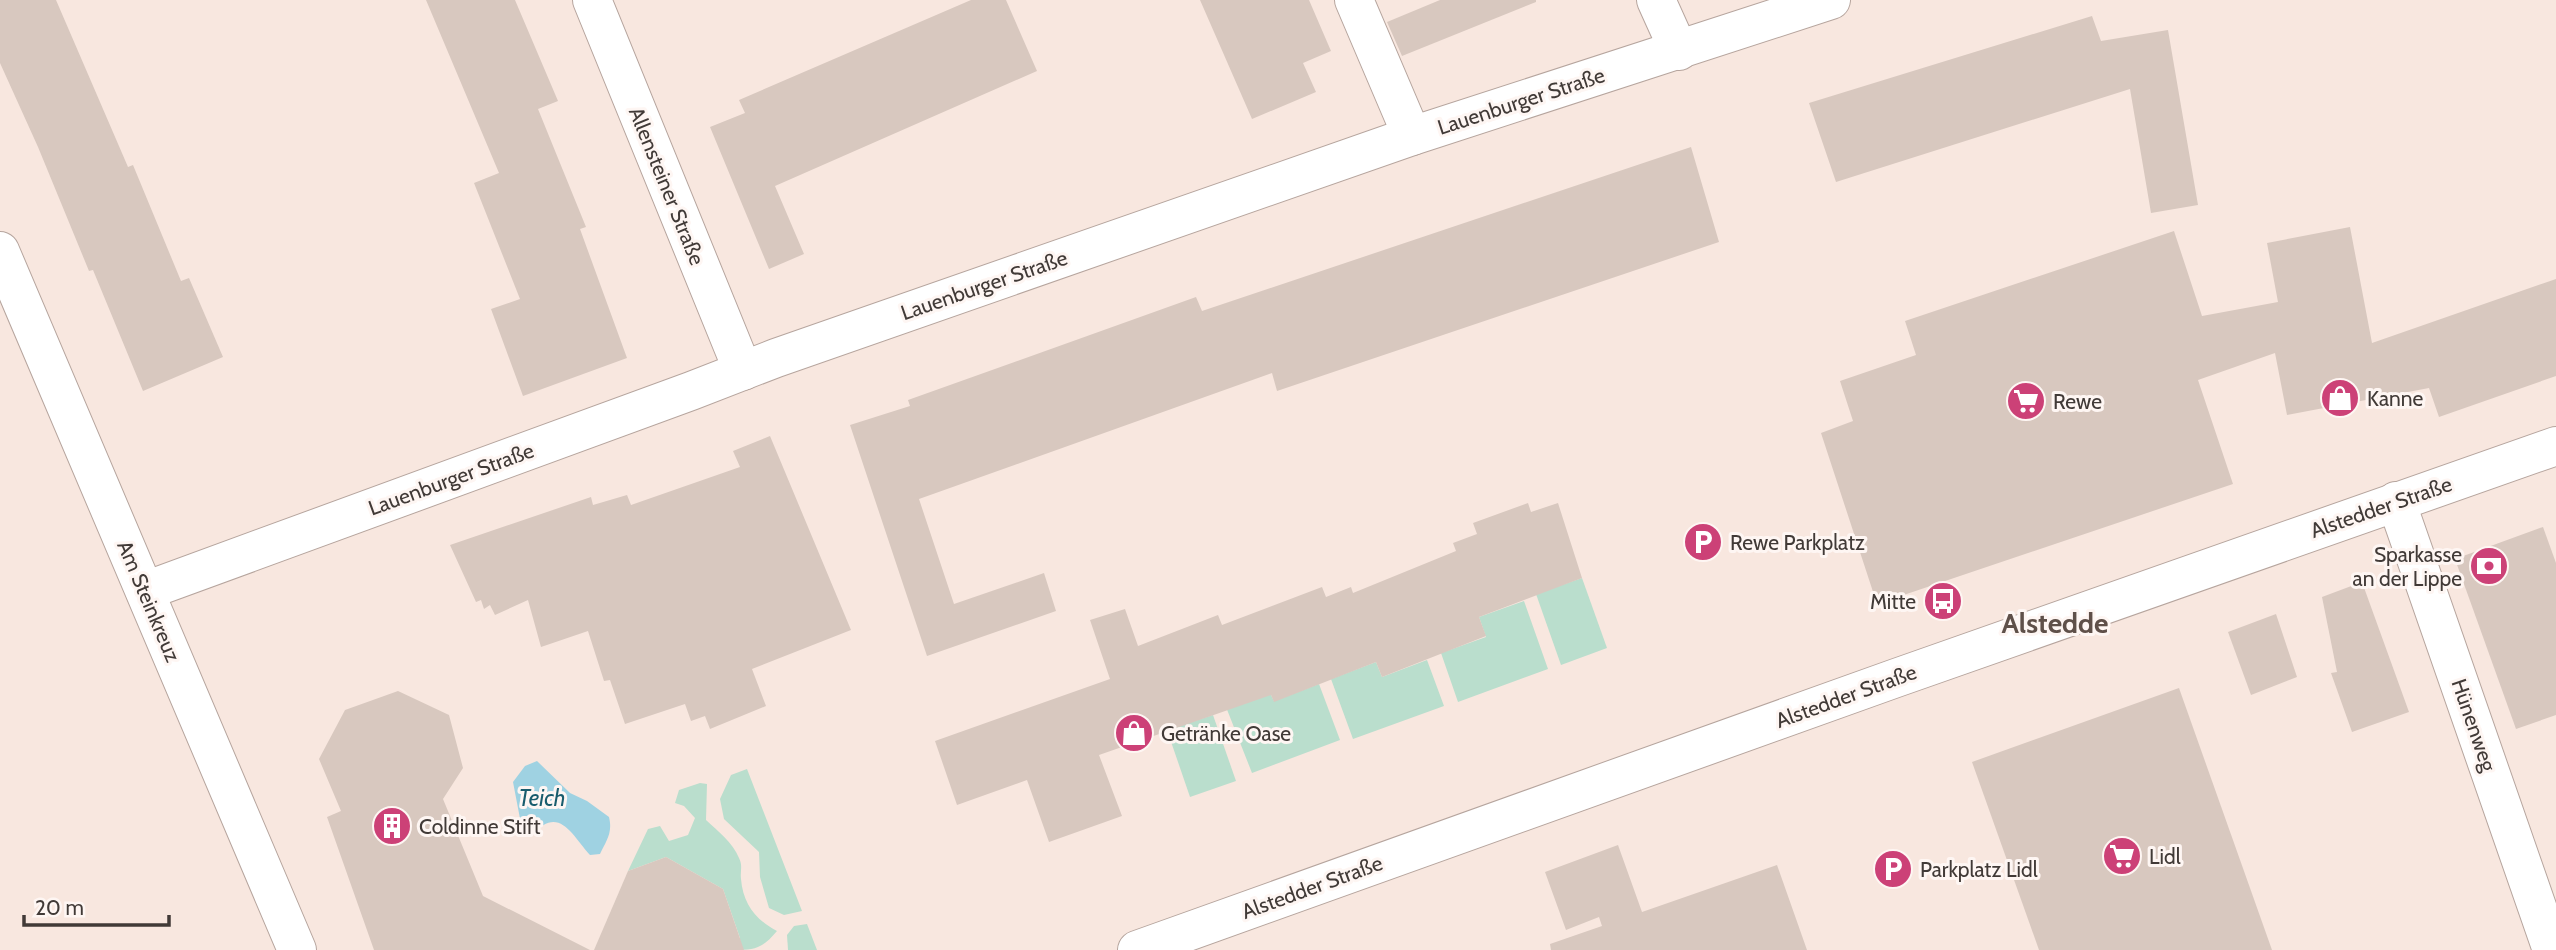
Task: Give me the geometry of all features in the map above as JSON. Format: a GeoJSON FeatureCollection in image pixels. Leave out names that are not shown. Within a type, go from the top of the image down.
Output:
{"type":"FeatureCollection","features":[{"type":"Feature","properties":{"kind":"street","name":"Allensteiner Straße"},"geometry":{"type":"LineString","coordinates":[[592,0],[743,371]]}},
{"type":"Feature","properties":{"kind":"street"},"geometry":{"type":"LineString","coordinates":[[1354,0],[1412,136]]}},
{"type":"Feature","properties":{"kind":"street"},"geometry":{"type":"LineString","coordinates":[[1656,0],[1679,51]]}},
{"type":"Feature","properties":{"kind":"street","name":"Lauenburger Straße"},"geometry":{"type":"LineString","coordinates":[[145,591],[743,371],[1412,136],[1831,0]]}},
{"type":"Feature","properties":{"kind":"street","name":"Am Steinkreuz"},"geometry":{"type":"LineString","coordinates":[[0,251],[297,950]]}},
{"type":"Feature","properties":{"kind":"street","name":"Alstedder Straße"},"geometry":{"type":"LineString","coordinates":[[1138,950],[2556,446]]}},
{"type":"Feature","properties":{"kind":"street","name":"Hünenweg"},"geometry":{"type":"LineString","coordinates":[[2396,501],[2552,950]]}},
{"type":"Feature","properties":{"kind":"green space"},"geometry":{"type":"Polygon","coordinates":[[[1582,578],[1607,648],[1561,665],[1536,594],[1582,578]]]}},
{"type":"Feature","properties":{"kind":"green space"},"geometry":{"type":"Polygon","coordinates":[[[1524,601],[1548,669],[1458,702],[1441,653],[1486,637],[1479,617],[1524,601]]]}},
{"type":"Feature","properties":{"kind":"green space"},"geometry":{"type":"Polygon","coordinates":[[[1427,660],[1444,706],[1353,739],[1331,679],[1376,662],[1382,677],[1427,660]]]}},
{"type":"Feature","properties":{"kind":"green space"},"geometry":{"type":"Polygon","coordinates":[[[1319,684],[1340,740],[1252,773],[1226,707],[1269,691],[1274,701],[1319,684]]]}},
{"type":"Feature","properties":{"kind":"green space"},"geometry":{"type":"Polygon","coordinates":[[[1213,715],[1236,781],[1190,797],[1167,730],[1213,715]]]}},
{"type":"Feature","properties":{"kind":"green space"},"geometry":{"type":"Polygon","coordinates":[[[747,769],[802,911],[784,915],[769,908],[760,877],[759,852],[724,819],[720,799],[731,775],[747,769]]]}},
{"type":"Feature","properties":{"kind":"green space"},"geometry":{"type":"Polygon","coordinates":[[[700,783],[707,784],[706,820],[729,842],[740,861],[742,888],[748,904],[763,922],[777,931],[758,947],[734,950],[740,938],[723,889],[666,857],[628,871],[648,829],[660,826],[669,841],[688,835],[695,818],[684,806],[675,803],[679,790],[700,783]]]}},
{"type":"Feature","properties":{"kind":"green space"},"geometry":{"type":"Polygon","coordinates":[[[807,924],[817,950],[788,950],[787,935],[794,926],[807,924]]]}},
{"type":"Feature","properties":{"kind":"water","name":"Teich"},"geometry":{"type":"Polygon","coordinates":[[[537,761],[570,793],[609,817],[607,841],[600,854],[590,855],[570,831],[557,822],[541,827],[531,836],[522,829],[513,782],[525,766],[537,761]]]}},
{"type":"Feature","properties":{"kind":"building"},"geometry":{"type":"Polygon","coordinates":[[[0,0],[56,0],[128,167],[133,165],[181,281],[189,278],[223,357],[143,391],[93,270],[89,271],[0,63],[0,0]]]}},
{"type":"Feature","properties":{"kind":"building"},"geometry":{"type":"Polygon","coordinates":[[[426,0],[515,0],[558,101],[538,109],[586,227],[580,229],[627,358],[523,396],[491,309],[520,299],[474,183],[499,173],[426,0]]]}},
{"type":"Feature","properties":{"kind":"building"},"geometry":{"type":"Polygon","coordinates":[[[971,0],[1006,0],[1037,71],[775,186],[804,254],[769,269],[710,127],[745,113],[739,100],[971,0]]]}},
{"type":"Feature","properties":{"kind":"building"},"geometry":{"type":"Polygon","coordinates":[[[1200,0],[1309,0],[1331,51],[1303,63],[1316,92],[1252,119],[1200,0]]]}},
{"type":"Feature","properties":{"kind":"building"},"geometry":{"type":"Polygon","coordinates":[[[1440,0],[1536,2],[1402,56],[1387,22],[1440,0]]]}},
{"type":"Feature","properties":{"kind":"building"},"geometry":{"type":"Polygon","coordinates":[[[2092,16],[2101,41],[2168,30],[2198,205],[2151,213],[2130,89],[1836,182],[1809,103],[2092,16]]]}},
{"type":"Feature","properties":{"kind":"building"},"geometry":{"type":"Polygon","coordinates":[[[1691,147],[1719,242],[1277,391],[1272,373],[919,499],[954,604],[1044,573],[1056,611],[927,656],[850,425],[910,406],[908,400],[1196,297],[1202,311],[1691,147]]]}},
{"type":"Feature","properties":{"kind":"building","name":"Rewe"},"geometry":{"type":"Polygon","coordinates":[[[2350,227],[2372,343],[2556,279],[2556,376],[2439,417],[2429,388],[2287,415],[2275,353],[2198,380],[2233,484],[1877,604],[1821,433],[1853,421],[1840,381],[1916,355],[1905,321],[2174,231],[2202,316],[2278,302],[2267,243],[2350,227]]]}},
{"type":"Feature","properties":{"kind":"building"},"geometry":{"type":"Polygon","coordinates":[[[770,436],[851,630],[752,669],[766,706],[710,729],[705,716],[691,721],[685,704],[625,724],[610,680],[604,681],[588,631],[541,647],[528,600],[495,615],[490,605],[484,609],[481,600],[476,602],[450,545],[591,497],[593,505],[627,495],[631,505],[740,467],[733,451],[770,436]]]}},
{"type":"Feature","properties":{"kind":"building"},"geometry":{"type":"Polygon","coordinates":[[[1528,503],[1531,512],[1558,503],[1582,578],[1479,617],[1486,636],[1382,677],[1376,662],[1274,702],[1271,695],[1099,755],[1122,816],[1049,842],[1027,780],[957,805],[935,741],[1110,679],[1090,620],[1125,609],[1138,646],[1218,615],[1222,625],[1322,587],[1326,597],[1351,587],[1353,593],[1456,551],[1453,543],[1477,534],[1473,523],[1528,503]]]}},
{"type":"Feature","properties":{"kind":"building"},"geometry":{"type":"Polygon","coordinates":[[[2543,527],[2556,563],[2556,715],[2516,729],[2455,559],[2543,527]]]}},
{"type":"Feature","properties":{"kind":"building"},"geometry":{"type":"Polygon","coordinates":[[[2362,582],[2409,712],[2352,732],[2331,673],[2337,672],[2322,597],[2362,582]]]}},
{"type":"Feature","properties":{"kind":"building"},"geometry":{"type":"Polygon","coordinates":[[[2276,614],[2297,677],[2251,695],[2228,632],[2276,614]]]}},
{"type":"Feature","properties":{"kind":"building","name":"Lidl"},"geometry":{"type":"Polygon","coordinates":[[[2179,688],[2272,950],[2039,950],[1972,762],[2179,688]]]}},
{"type":"Feature","properties":{"kind":"building","name":"Coldinne Stift"},"geometry":{"type":"Polygon","coordinates":[[[398,691],[449,715],[463,768],[443,799],[483,896],[590,950],[374,950],[327,817],[341,811],[319,759],[345,710],[398,691]]]}},
{"type":"Feature","properties":{"kind":"building"},"geometry":{"type":"Polygon","coordinates":[[[1618,845],[1642,912],[1777,865],[1807,950],[1551,950],[1550,944],[1602,926],[1599,917],[1566,930],[1545,872],[1618,845]]]}},
{"type":"Feature","properties":{"kind":"building"},"geometry":{"type":"Polygon","coordinates":[[[666,857],[723,889],[744,950],[594,950],[628,871],[666,857]]]}},
{"type":"Feature","properties":{"kind":"place","name":"Kanne"},"geometry":{"type":"Point","coordinates":[2340,398]}},
{"type":"Feature","properties":{"kind":"place","name":"Rewe"},"geometry":{"type":"Point","coordinates":[2026,401]}},
{"type":"Feature","properties":{"kind":"place","name":"Rewe Parkplatz"},"geometry":{"type":"Point","coordinates":[1703,542]}},
{"type":"Feature","properties":{"kind":"place","name":"Sparkasse an der Lippe"},"geometry":{"type":"Point","coordinates":[2489,566]}},
{"type":"Feature","properties":{"kind":"place","name":"Mitte"},"geometry":{"type":"Point","coordinates":[1943,601]}},
{"type":"Feature","properties":{"kind":"place","name":"Getränke Oase"},"geometry":{"type":"Point","coordinates":[1134,733]}},
{"type":"Feature","properties":{"kind":"place","name":"Coldinne Stift"},"geometry":{"type":"Point","coordinates":[392,826]}},
{"type":"Feature","properties":{"kind":"place","name":"Lidl"},"geometry":{"type":"Point","coordinates":[2122,856]}},
{"type":"Feature","properties":{"kind":"place","name":"Parkplatz Lidl"},"geometry":{"type":"Point","coordinates":[1893,869]}},
{"type":"Feature","properties":{"kind":"district","name":"Alstedde"},"geometry":{"type":"Point","coordinates":[2055,623]}}]}
